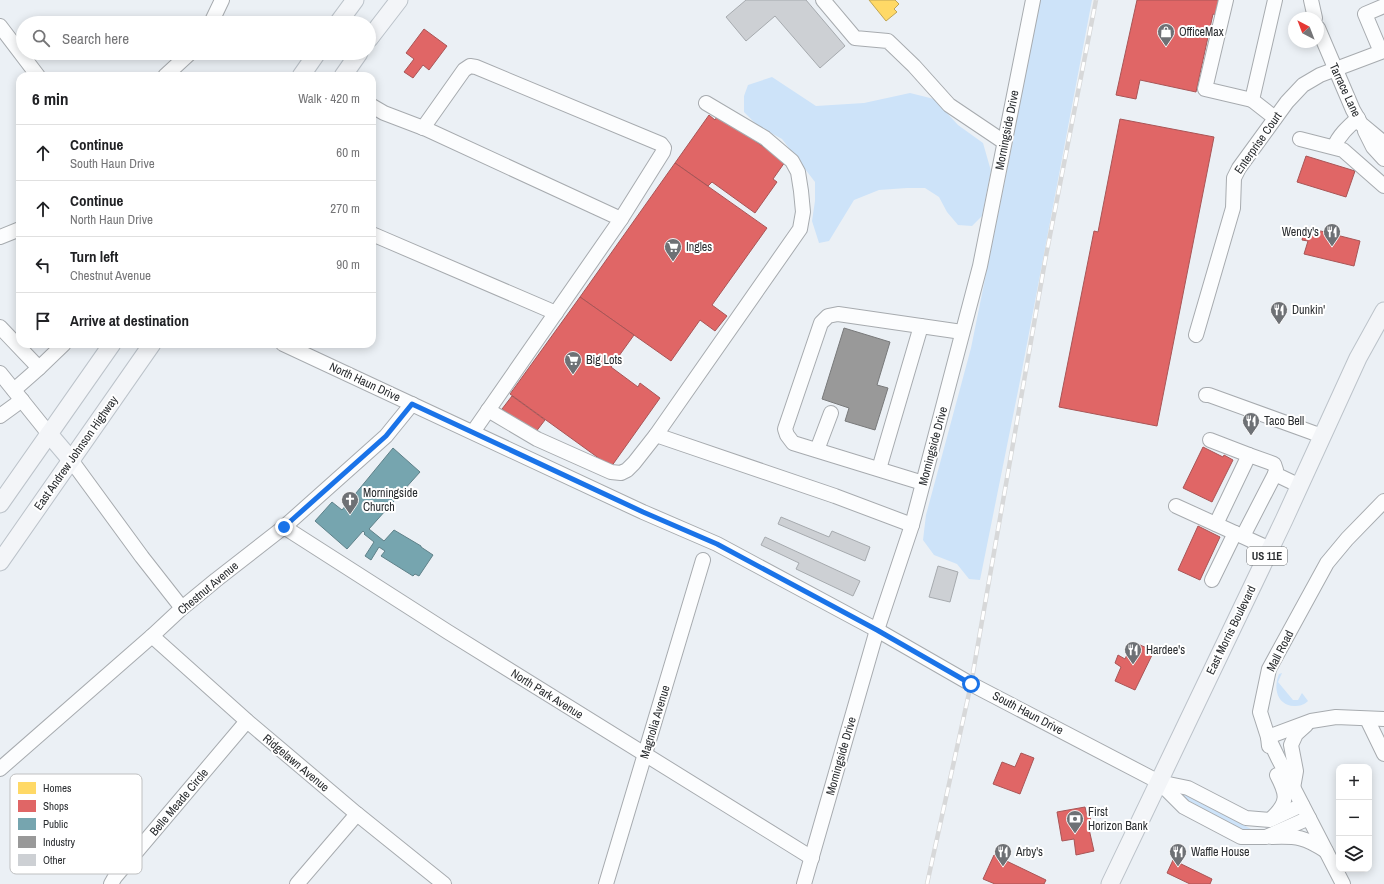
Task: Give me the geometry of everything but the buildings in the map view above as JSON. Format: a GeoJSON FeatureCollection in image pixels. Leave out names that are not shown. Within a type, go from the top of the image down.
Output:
{"type":"FeatureCollection","features":[{"type":"Feature","properties":{"kind":"main road"},"geometry":{"type":"LineString","coordinates":[[343,16],[355,0]]}},
{"type":"Feature","properties":{"kind":"main road"},"geometry":{"type":"LineString","coordinates":[[376,30],[399,0]]}},
{"type":"Feature","properties":{"kind":"main road"},"geometry":{"type":"LineString","coordinates":[[304,72],[312,60]]}},
{"type":"Feature","properties":{"kind":"main road"},"geometry":{"type":"LineString","coordinates":[[346,72],[354,60]]}},
{"type":"Feature","properties":{"kind":"main road","name":"East Morris Boulevard"},"geometry":{"type":"LineString","coordinates":[[1110,884],[1300,486],[1358,358],[1384,311]]}},
{"type":"Feature","properties":{"kind":"main road"},"geometry":{"type":"LineString","coordinates":[[0,504],[109,348]]}},
{"type":"Feature","properties":{"kind":"main road","name":"East Andrew Johnson Highway"},"geometry":{"type":"LineString","coordinates":[[0,562],[149,348]]}},
{"type":"Feature","properties":{"kind":"main road"},"geometry":{"type":"LineString","coordinates":[[49,434],[71,460]]}},
{"type":"Feature","properties":{"kind":"street"},"geometry":{"type":"LineString","coordinates":[[214,16],[222,0]]}},
{"type":"Feature","properties":{"kind":"street"},"geometry":{"type":"LineString","coordinates":[[823,0],[855,38],[888,41],[914,66],[949,105],[1004,142]]}},
{"type":"Feature","properties":{"kind":"street","name":"Morningside Drive"},"geometry":{"type":"LineString","coordinates":[[804,884],[877,630],[912,525],[980,266],[1033,0]]}},
{"type":"Feature","properties":{"kind":"street"},"geometry":{"type":"LineString","coordinates":[[1226,0],[1205,89],[1252,100],[1275,118]]}},
{"type":"Feature","properties":{"kind":"street"},"geometry":{"type":"LineString","coordinates":[[1252,100],[1275,0]]}},
{"type":"Feature","properties":{"kind":"street"},"geometry":{"type":"LineString","coordinates":[[1311,0],[1314,12]]}},
{"type":"Feature","properties":{"kind":"street","name":"Enterprise Court"},"geometry":{"type":"LineString","coordinates":[[1196,335],[1233,208],[1234,178],[1247,155],[1293,94],[1303,85],[1320,75],[1381,52],[1365,14],[1384,6]]}},
{"type":"Feature","properties":{"kind":"street"},"geometry":{"type":"LineString","coordinates":[[0,26],[16,47]]}},
{"type":"Feature","properties":{"kind":"street","name":"Tarrace Lane"},"geometry":{"type":"LineString","coordinates":[[1324,43],[1353,110],[1360,121],[1384,143]]}},
{"type":"Feature","properties":{"kind":"street"},"geometry":{"type":"LineString","coordinates":[[26,60],[35,72]]}},
{"type":"Feature","properties":{"kind":"street"},"geometry":{"type":"LineString","coordinates":[[169,72],[182,60]]}},
{"type":"Feature","properties":{"kind":"street"},"geometry":{"type":"LineString","coordinates":[[423,128],[464,70],[470,66],[476,67],[661,144],[664,148],[664,152],[621,219],[473,432]]}},
{"type":"Feature","properties":{"kind":"street"},"geometry":{"type":"LineString","coordinates":[[488,410],[537,439],[611,472],[621,472],[627,470],[656,435],[800,229],[803,212],[798,172],[792,161],[765,138],[706,103]]}},
{"type":"Feature","properties":{"kind":"street"},"geometry":{"type":"LineString","coordinates":[[376,109],[423,128],[621,219]]}},
{"type":"Feature","properties":{"kind":"street"},"geometry":{"type":"LineString","coordinates":[[1334,147],[1344,131],[1360,121],[1373,147],[1384,159]]}},
{"type":"Feature","properties":{"kind":"street"},"geometry":{"type":"LineString","coordinates":[[1300,139],[1343,150],[1384,186]]}},
{"type":"Feature","properties":{"kind":"street"},"geometry":{"type":"LineString","coordinates":[[0,237],[16,231]]}},
{"type":"Feature","properties":{"kind":"street"},"geometry":{"type":"LineString","coordinates":[[376,236],[556,313]]}},
{"type":"Feature","properties":{"kind":"street"},"geometry":{"type":"LineString","coordinates":[[923,483],[793,443],[787,435],[785,429],[821,323],[828,316],[838,314],[962,332]]}},
{"type":"Feature","properties":{"kind":"street"},"geometry":{"type":"LineString","coordinates":[[879,469],[921,326]]}},
{"type":"Feature","properties":{"kind":"street"},"geometry":{"type":"LineString","coordinates":[[0,327],[16,344]]}},
{"type":"Feature","properties":{"kind":"street"},"geometry":{"type":"LineString","coordinates":[[20,348],[39,368]]}},
{"type":"Feature","properties":{"kind":"street"},"geometry":{"type":"LineString","coordinates":[[0,416],[39,368],[60,348]]}},
{"type":"Feature","properties":{"kind":"street","name":"North Haun Drive"},"geometry":{"type":"LineString","coordinates":[[293,348],[636,508],[717,544],[877,630]]}},
{"type":"Feature","properties":{"kind":"street"},"geometry":{"type":"LineString","coordinates":[[0,373],[49,434]]}},
{"type":"Feature","properties":{"kind":"street"},"geometry":{"type":"LineString","coordinates":[[1206,395],[1210,395],[1322,436]]}},
{"type":"Feature","properties":{"kind":"street","name":"Chestnut Avenue"},"geometry":{"type":"LineString","coordinates":[[0,769],[182,608],[284,527],[386,436],[412,404]]}},
{"type":"Feature","properties":{"kind":"street"},"geometry":{"type":"LineString","coordinates":[[817,450],[831,413]]}},
{"type":"Feature","properties":{"kind":"street"},"geometry":{"type":"LineString","coordinates":[[656,435],[835,496],[912,525]]}},
{"type":"Feature","properties":{"kind":"street"},"geometry":{"type":"LineString","coordinates":[[1210,440],[1274,464],[1276,470],[1212,580]]}},
{"type":"Feature","properties":{"kind":"street"},"geometry":{"type":"LineString","coordinates":[[1216,524],[1249,454]]}},
{"type":"Feature","properties":{"kind":"street"},"geometry":{"type":"LineString","coordinates":[[71,460],[142,557],[182,608]]}},
{"type":"Feature","properties":{"kind":"street"},"geometry":{"type":"LineString","coordinates":[[1275,474],[1300,486]]}},
{"type":"Feature","properties":{"kind":"street","name":"Mall Road"},"geometry":{"type":"LineString","coordinates":[[1343,884],[1268,737],[1260,712],[1269,669],[1327,564],[1347,539],[1384,501]]}},
{"type":"Feature","properties":{"kind":"street"},"geometry":{"type":"LineString","coordinates":[[1176,506],[1270,549]]}},
{"type":"Feature","properties":{"kind":"street","name":"North Park Avenue"},"geometry":{"type":"LineString","coordinates":[[284,527],[455,637],[812,858]]}},
{"type":"Feature","properties":{"kind":"street","name":"Magnolia Avenue"},"geometry":{"type":"LineString","coordinates":[[606,884],[703,560]]}},
{"type":"Feature","properties":{"kind":"street","name":"South Haun Drive"},"geometry":{"type":"LineString","coordinates":[[877,630],[971,684],[1159,782],[1188,788],[1246,818],[1270,820],[1306,811]]}},
{"type":"Feature","properties":{"kind":"street","name":"Ridgelawn Avenue"},"geometry":{"type":"LineString","coordinates":[[152,636],[247,721],[357,814],[444,884]]}},
{"type":"Feature","properties":{"kind":"street"},"geometry":{"type":"LineString","coordinates":[[1270,820],[1282,806],[1285,798],[1284,790],[1276,774],[1269,753],[1268,737],[1311,721],[1336,717],[1384,719]]}},
{"type":"Feature","properties":{"kind":"street"},"geometry":{"type":"LineString","coordinates":[[1367,718],[1384,754]]}},
{"type":"Feature","properties":{"kind":"street","name":"Belle Meade Circle"},"geometry":{"type":"LineString","coordinates":[[142,847],[247,721]]}},
{"type":"Feature","properties":{"kind":"street"},"geometry":{"type":"LineString","coordinates":[[1294,788],[1296,772],[1291,745],[1296,734],[1301,728],[1311,721]]}},
{"type":"Feature","properties":{"kind":"street","name":"South Haun Drive"},"geometry":{"type":"LineString","coordinates":[[1159,782],[1184,807],[1241,837],[1266,837],[1306,811]]}},
{"type":"Feature","properties":{"kind":"street"},"geometry":{"type":"LineString","coordinates":[[297,884],[357,814]]}},
{"type":"Feature","properties":{"kind":"street"},"geometry":{"type":"LineString","coordinates":[[1266,837],[1295,837],[1312,843],[1326,852]]}},
{"type":"Feature","properties":{"kind":"street","name":"Belle Meade Circle"},"geometry":{"type":"LineString","coordinates":[[111,884],[119,874]]}},
{"type":"Feature","properties":{"kind":"shaded area"},"geometry":{"type":"Polygon","coordinates":[[[1039,0],[1092,0],[1019,386],[980,580],[969,579],[957,564],[934,555],[923,540],[926,515],[971,348],[1012,146],[1039,0]]]}},
{"type":"Feature","properties":{"kind":"shaded area"},"geometry":{"type":"Polygon","coordinates":[[[772,77],[816,106],[864,103],[910,93],[934,99],[958,125],[983,143],[991,171],[982,216],[972,226],[958,225],[947,212],[939,197],[925,188],[879,190],[854,200],[829,241],[819,243],[812,221],[815,201],[815,182],[782,139],[758,126],[744,112],[744,96],[748,85],[772,77]]]}},
{"type":"Feature","properties":{"kind":"shaded area"},"geometry":{"type":"Polygon","coordinates":[[[1282,673],[1278,682],[1293,700],[1298,700],[1302,693],[1308,701],[1302,705],[1294,706],[1284,703],[1280,699],[1276,685],[1279,674],[1282,673]]]}},
{"type":"Feature","properties":{"kind":"shaded area"},"geometry":{"type":"Polygon","coordinates":[[[1182,793],[1251,829],[1268,829],[1287,821],[1271,831],[1243,830],[1182,797],[1180,794],[1182,793]]]}},
{"type":"Feature","properties":{"kind":"railway"},"geometry":{"type":"LineString","coordinates":[[927,884],[971,684],[1045,261],[1096,0]]}},
{"type":"Feature","properties":{"kind":"place","name":"OfficeMax"},"geometry":{"type":"Point","coordinates":[1166,47]}},
{"type":"Feature","properties":{"kind":"place","name":"Wendy's"},"geometry":{"type":"Point","coordinates":[1332,247]}},
{"type":"Feature","properties":{"kind":"place","name":"Ingles"},"geometry":{"type":"Point","coordinates":[673,262]}},
{"type":"Feature","properties":{"kind":"place","name":"Dunkin'"},"geometry":{"type":"Point","coordinates":[1279,325]}},
{"type":"Feature","properties":{"kind":"place","name":"Big Lots"},"geometry":{"type":"Point","coordinates":[573,375]}},
{"type":"Feature","properties":{"kind":"place","name":"Taco Bell"},"geometry":{"type":"Point","coordinates":[1251,436]}},
{"type":"Feature","properties":{"kind":"place","name":"Morningside Church"},"geometry":{"type":"Point","coordinates":[350,515]}},
{"type":"Feature","properties":{"kind":"place","name":"Hardee's"},"geometry":{"type":"Point","coordinates":[1133,665]}},
{"type":"Feature","properties":{"kind":"place","name":"First Horizon Bank"},"geometry":{"type":"Point","coordinates":[1075,834]}},
{"type":"Feature","properties":{"kind":"place","name":"Arby's"},"geometry":{"type":"Point","coordinates":[1003,867]}},
{"type":"Feature","properties":{"kind":"place","name":"Waffle House"},"geometry":{"type":"Point","coordinates":[1178,867]}},
{"type":"Feature","properties":{"kind":"route"},"geometry":{"type":"LineString","coordinates":[[284,527],[386,436],[412,404],[643,512],[717,544],[877,630],[971,684]]}}]}
